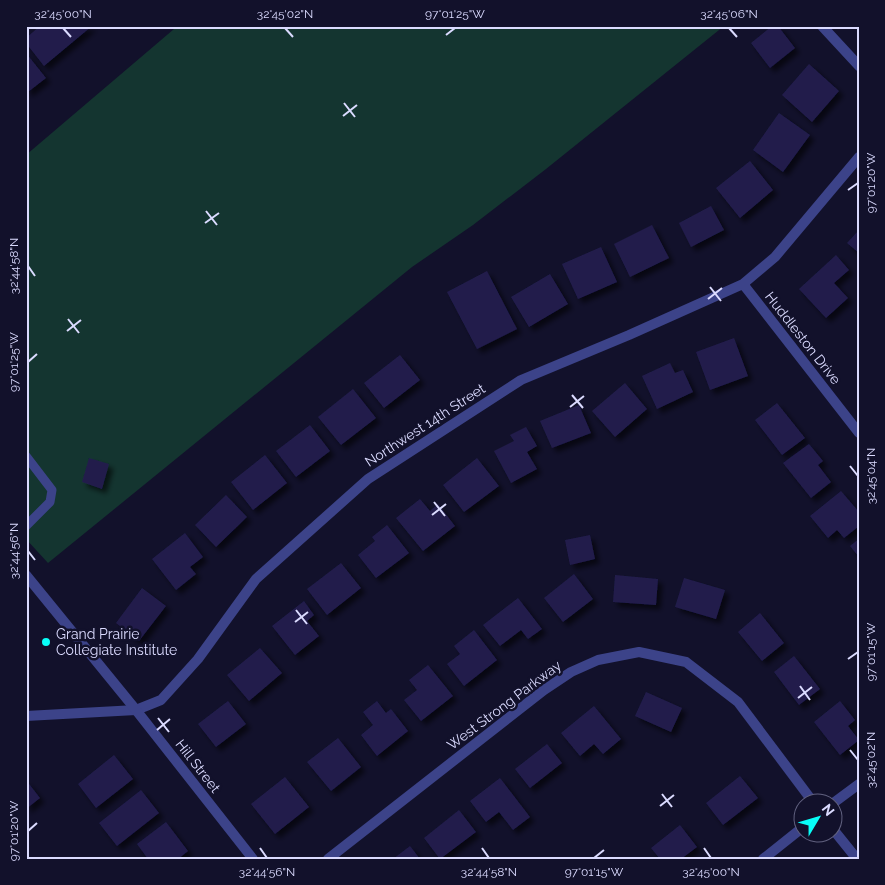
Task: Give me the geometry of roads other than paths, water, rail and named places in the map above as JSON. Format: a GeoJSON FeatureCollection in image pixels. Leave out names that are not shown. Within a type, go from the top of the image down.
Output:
{"type":"FeatureCollection","features":[{"type":"Feature","properties":{"kind":"street"},"geometry":{"type":"LineString","coordinates":[[822,26],[859,66]]}},
{"type":"Feature","properties":{"kind":"street","name":"Northwest 14th Street"},"geometry":{"type":"LineString","coordinates":[[26,716],[136,710],[161,700],[198,659],[256,579],[368,479],[521,380],[629,335],[743,284],[775,257],[859,157]]}},
{"type":"Feature","properties":{"kind":"street","name":"Huddleston Drive"},"geometry":{"type":"LineString","coordinates":[[743,284],[859,434]]}},
{"type":"Feature","properties":{"kind":"street","name":"Hill Street"},"geometry":{"type":"LineString","coordinates":[[26,575],[136,710],[253,859]]}},
{"type":"Feature","properties":{"kind":"street","name":"West Strong Parkway"},"geometry":{"type":"LineString","coordinates":[[328,859],[544,690],[571,672],[598,660],[639,652],[686,662],[738,702],[806,792]]}},
{"type":"Feature","properties":{"kind":"street"},"geometry":{"type":"LineString","coordinates":[[842,797],[859,784]]}},
{"type":"Feature","properties":{"kind":"street"},"geometry":{"type":"LineString","coordinates":[[763,859],[792,836]]}},
{"type":"Feature","properties":{"kind":"street"},"geometry":{"type":"LineString","coordinates":[[842,840],[857,859]]}},
{"type":"Feature","properties":{"kind":"lane"},"geometry":{"type":"LineString","coordinates":[[26,456],[52,490],[50,502],[26,526]]}},
{"type":"Feature","properties":{"kind":"place","name":"Grand Prairie Collegiate Institute"},"geometry":{"type":"Point","coordinates":[46,642]}}]}
